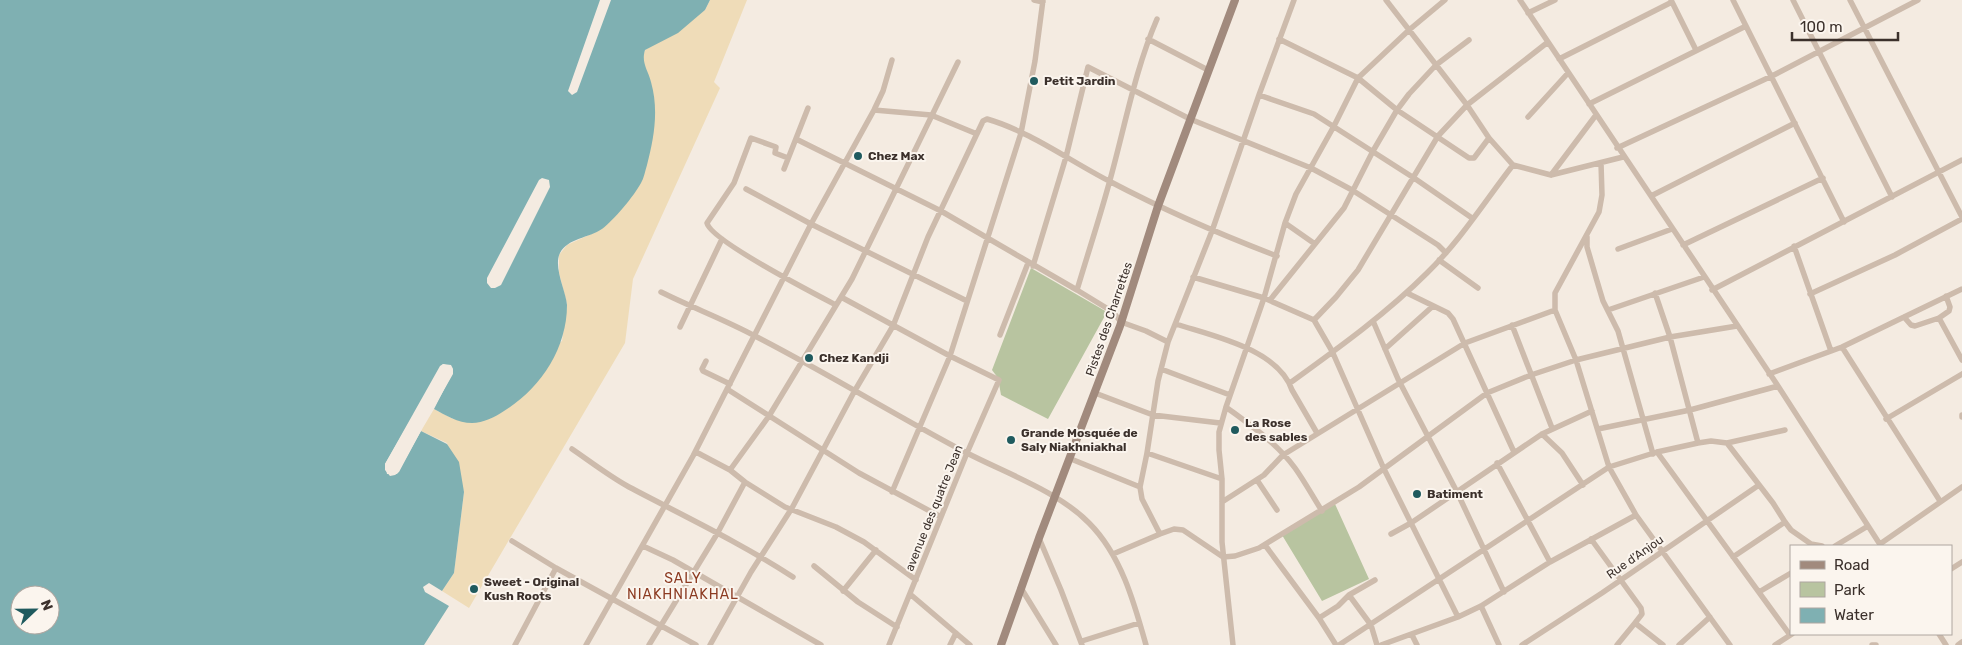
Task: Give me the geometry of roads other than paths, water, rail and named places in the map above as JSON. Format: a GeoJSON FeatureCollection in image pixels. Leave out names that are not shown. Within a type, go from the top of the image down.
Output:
{"type":"FeatureCollection","features":[{"type":"Feature","properties":{"kind":"main road","name":"Pistes des Charrettes"},"geometry":{"type":"LineString","coordinates":[[1001,645],[1039,538],[1071,459],[1121,322],[1158,206],[1236,0]]}},
{"type":"Feature","properties":{"kind":"street"},"geometry":{"type":"LineString","coordinates":[[892,492],[918,427],[950,356],[1021,132],[1035,61],[1043,1],[1034,0]]}},
{"type":"Feature","properties":{"kind":"street"},"geometry":{"type":"LineString","coordinates":[[1160,534],[1142,499],[1140,487],[1161,369],[1168,342],[1212,231],[1294,0]]}},
{"type":"Feature","properties":{"kind":"street"},"geometry":{"type":"LineString","coordinates":[[1386,0],[1467,105],[1489,138],[1513,165],[1551,176],[1623,157]]}},
{"type":"Feature","properties":{"kind":"street"},"geometry":{"type":"LineString","coordinates":[[1233,645],[1223,557],[1222,479],[1218,441],[1220,423],[1264,298],[1285,224],[1296,194],[1358,78],[1409,30],[1445,0]]}},
{"type":"Feature","properties":{"kind":"street"},"geometry":{"type":"LineString","coordinates":[[1520,0],[1623,157],[1778,386],[1880,545],[1962,487]]}},
{"type":"Feature","properties":{"kind":"street"},"geometry":{"type":"LineString","coordinates":[[1528,13],[1555,0]]}},
{"type":"Feature","properties":{"kind":"street"},"geometry":{"type":"LineString","coordinates":[[1734,0],[1844,222]]}},
{"type":"Feature","properties":{"kind":"street"},"geometry":{"type":"LineString","coordinates":[[1793,0],[1892,197]]}},
{"type":"Feature","properties":{"kind":"street"},"geometry":{"type":"LineString","coordinates":[[1810,294],[1895,255],[1962,218],[1850,0]]}},
{"type":"Feature","properties":{"kind":"street"},"geometry":{"type":"LineString","coordinates":[[1617,148],[1772,76],[1918,0]]}},
{"type":"Feature","properties":{"kind":"street"},"geometry":{"type":"LineString","coordinates":[[1559,58],[1672,1],[1696,50]]}},
{"type":"Feature","properties":{"kind":"street"},"geometry":{"type":"LineString","coordinates":[[1077,290],[1110,181],[1148,40],[1157,19]]}},
{"type":"Feature","properties":{"kind":"street"},"geometry":{"type":"LineString","coordinates":[[1589,104],[1746,26]]}},
{"type":"Feature","properties":{"kind":"street"},"geometry":{"type":"LineString","coordinates":[[1148,40],[1208,70]]}},
{"type":"Feature","properties":{"kind":"street"},"geometry":{"type":"LineString","coordinates":[[1280,40],[1358,78],[1397,110],[1472,159],[1489,138]]}},
{"type":"Feature","properties":{"kind":"street"},"geometry":{"type":"LineString","coordinates":[[1270,300],[1344,208],[1373,151],[1397,110],[1417,84],[1436,65],[1469,40]]}},
{"type":"Feature","properties":{"kind":"street"},"geometry":{"type":"LineString","coordinates":[[1314,320],[1349,282],[1391,216],[1438,136],[1467,105],[1548,42]]}},
{"type":"Feature","properties":{"kind":"street"},"geometry":{"type":"LineString","coordinates":[[586,645],[696,452],[811,224],[874,110],[883,91],[892,60]]}},
{"type":"Feature","properties":{"kind":"street"},"geometry":{"type":"LineString","coordinates":[[730,470],[769,416],[841,297],[866,251],[958,62]]}},
{"type":"Feature","properties":{"kind":"street"},"geometry":{"type":"LineString","coordinates":[[1000,335],[1031,264],[1066,157],[1088,67],[1190,119],[1311,168],[1352,190],[1438,245],[1446,253]]}},
{"type":"Feature","properties":{"kind":"street"},"geometry":{"type":"LineString","coordinates":[[1528,117],[1568,73]]}},
{"type":"Feature","properties":{"kind":"street"},"geometry":{"type":"LineString","coordinates":[[1259,95],[1314,114],[1373,151],[1472,218]]}},
{"type":"Feature","properties":{"kind":"street"},"geometry":{"type":"LineString","coordinates":[[784,169],[808,108]]}},
{"type":"Feature","properties":{"kind":"street"},"geometry":{"type":"LineString","coordinates":[[874,110],[931,116],[976,134]]}},
{"type":"Feature","properties":{"kind":"street"},"geometry":{"type":"LineString","coordinates":[[1551,176],[1596,115]]}},
{"type":"Feature","properties":{"kind":"street"},"geometry":{"type":"LineString","coordinates":[[710,645],[760,556],[792,508],[854,392],[893,326],[912,274],[976,134],[981,124],[987,119],[1021,132],[1158,206],[1212,231],[1277,256]]}},
{"type":"Feature","properties":{"kind":"street"},"geometry":{"type":"LineString","coordinates":[[1651,196],[1795,123]]}},
{"type":"Feature","properties":{"kind":"street"},"geometry":{"type":"LineString","coordinates":[[788,158],[775,153],[776,147],[752,137],[750,138],[734,183],[707,222],[710,231],[722,239],[784,277],[836,305]]}},
{"type":"Feature","properties":{"kind":"street"},"geometry":{"type":"LineString","coordinates":[[796,139],[895,190],[941,211],[1077,290],[1112,312],[1121,322],[1146,331],[1168,342]]}},
{"type":"Feature","properties":{"kind":"street"},"geometry":{"type":"LineString","coordinates":[[1712,290],[1962,160]]}},
{"type":"Feature","properties":{"kind":"street"},"geometry":{"type":"LineString","coordinates":[[1601,163],[1602,195],[1599,212],[1555,293],[1555,310],[1576,360],[1609,468],[1636,515],[1730,645]]}},
{"type":"Feature","properties":{"kind":"street"},"geometry":{"type":"LineString","coordinates":[[1290,383],[1407,293],[1446,253],[1513,165]]}},
{"type":"Feature","properties":{"kind":"street"},"geometry":{"type":"LineString","coordinates":[[1683,245],[1823,178]]}},
{"type":"Feature","properties":{"kind":"street"},"geometry":{"type":"LineString","coordinates":[[746,188],[811,224],[967,301]]}},
{"type":"Feature","properties":{"kind":"street"},"geometry":{"type":"LineString","coordinates":[[1285,224],[1315,244]]}},
{"type":"Feature","properties":{"kind":"street"},"geometry":{"type":"LineString","coordinates":[[1618,249],[1672,229]]}},
{"type":"Feature","properties":{"kind":"street"},"geometry":{"type":"LineString","coordinates":[[1587,237],[1587,247],[1608,310],[1618,331],[1655,453],[1790,633]]}},
{"type":"Feature","properties":{"kind":"street"},"geometry":{"type":"LineString","coordinates":[[680,327],[722,239]]}},
{"type":"Feature","properties":{"kind":"street"},"geometry":{"type":"LineString","coordinates":[[1794,246],[1831,351]]}},
{"type":"Feature","properties":{"kind":"street"},"geometry":{"type":"LineString","coordinates":[[1439,260],[1478,288]]}},
{"type":"Feature","properties":{"kind":"street"},"geometry":{"type":"LineString","coordinates":[[1608,310],[1704,276]]}},
{"type":"Feature","properties":{"kind":"street"},"geometry":{"type":"LineString","coordinates":[[1193,277],[1270,300],[1314,320],[1332,351],[1384,469],[1458,617]]}},
{"type":"Feature","properties":{"kind":"street"},"geometry":{"type":"LineString","coordinates":[[1769,374],[1842,348],[1962,289]]}},
{"type":"Feature","properties":{"kind":"street"},"geometry":{"type":"LineString","coordinates":[[661,292],[755,336],[802,361],[854,392],[966,453],[1056,498],[1089,522],[1113,554],[1124,577],[1146,645]]}},
{"type":"Feature","properties":{"kind":"street"},"geometry":{"type":"LineString","coordinates":[[1407,293],[1451,316],[1514,452]]}},
{"type":"Feature","properties":{"kind":"street"},"geometry":{"type":"LineString","coordinates":[[1655,293],[1670,337],[1698,443]]}},
{"type":"Feature","properties":{"kind":"street"},"geometry":{"type":"LineString","coordinates":[[1904,317],[1911,325],[1915,326],[1939,318],[1950,311],[1946,296]]}},
{"type":"Feature","properties":{"kind":"street"},"geometry":{"type":"LineString","coordinates":[[841,297],[950,356]]}},
{"type":"Feature","properties":{"kind":"street"},"geometry":{"type":"LineString","coordinates":[[1384,349],[1433,306]]}},
{"type":"Feature","properties":{"kind":"street"},"geometry":{"type":"LineString","coordinates":[[1222,502],[1257,480],[1283,455],[1317,433],[1359,410],[1465,343],[1555,310]]}},
{"type":"Feature","properties":{"kind":"street"},"geometry":{"type":"LineString","coordinates":[[1939,318],[1962,360]]}},
{"type":"Feature","properties":{"kind":"street"},"geometry":{"type":"LineString","coordinates":[[1373,321],[1400,383],[1457,492],[1504,592]]}},
{"type":"Feature","properties":{"kind":"street"},"geometry":{"type":"LineString","coordinates":[[1176,324],[1247,347],[1282,372],[1317,433]]}},
{"type":"Feature","properties":{"kind":"street"},"geometry":{"type":"LineString","coordinates":[[1512,325],[1552,428]]}},
{"type":"Feature","properties":{"kind":"street"},"geometry":{"type":"LineString","coordinates":[[1113,554],[1174,529],[1183,530],[1223,557],[1247,553],[1265,545],[1322,511],[1384,469],[1487,393],[1531,375],[1576,360],[1670,337],[1737,326]]}},
{"type":"Feature","properties":{"kind":"street"},"geometry":{"type":"LineString","coordinates":[[1842,348],[1940,501]]}},
{"type":"Feature","properties":{"kind":"street","name":"avenue des quatre Jean"},"geometry":{"type":"LineString","coordinates":[[889,645],[966,453],[998,382],[994,376],[950,356]]}},
{"type":"Feature","properties":{"kind":"street"},"geometry":{"type":"LineString","coordinates":[[706,361],[702,369],[703,371],[769,416],[892,492],[941,517]]}},
{"type":"Feature","properties":{"kind":"street"},"geometry":{"type":"LineString","coordinates":[[1161,369],[1230,395]]}},
{"type":"Feature","properties":{"kind":"street"},"geometry":{"type":"LineString","coordinates":[[1886,419],[1962,374]]}},
{"type":"Feature","properties":{"kind":"street"},"geometry":{"type":"LineString","coordinates":[[1598,429],[1690,410],[1778,386]]}},
{"type":"Feature","properties":{"kind":"street"},"geometry":{"type":"LineString","coordinates":[[1095,394],[1153,415],[1220,423]]}},
{"type":"Feature","properties":{"kind":"street"},"geometry":{"type":"LineString","coordinates":[[1226,406],[1272,443],[1294,467],[1322,511]]}},
{"type":"Feature","properties":{"kind":"street"},"geometry":{"type":"LineString","coordinates":[[1392,534],[1411,524],[1497,463],[1542,434],[1592,411]]}},
{"type":"Feature","properties":{"kind":"street"},"geometry":{"type":"LineString","coordinates":[[1265,545],[1338,645],[1439,581],[1609,468],[1655,453],[1698,443],[1711,441],[1728,443],[1785,430]]}},
{"type":"Feature","properties":{"kind":"street"},"geometry":{"type":"LineString","coordinates":[[1542,434],[1562,453],[1583,485]]}},
{"type":"Feature","properties":{"kind":"street"},"geometry":{"type":"LineString","coordinates":[[1728,443],[1774,503],[1785,522],[1802,538],[1816,545]]}},
{"type":"Feature","properties":{"kind":"street"},"geometry":{"type":"LineString","coordinates":[[572,450],[628,486],[760,556],[793,577]]}},
{"type":"Feature","properties":{"kind":"street"},"geometry":{"type":"LineString","coordinates":[[696,452],[730,470],[745,482],[785,507],[792,508],[836,527],[876,550],[916,580]]}},
{"type":"Feature","properties":{"kind":"street"},"geometry":{"type":"LineString","coordinates":[[1147,453],[1222,479]]}},
{"type":"Feature","properties":{"kind":"street"},"geometry":{"type":"LineString","coordinates":[[1071,459],[1140,487]]}},
{"type":"Feature","properties":{"kind":"street"},"geometry":{"type":"LineString","coordinates":[[1497,463],[1550,562]]}},
{"type":"Feature","properties":{"kind":"street"},"geometry":{"type":"LineString","coordinates":[[1257,480],[1277,510]]}},
{"type":"Feature","properties":{"kind":"street"},"geometry":{"type":"LineString","coordinates":[[649,645],[717,534],[745,482]]}},
{"type":"Feature","properties":{"kind":"street","name":"Rue d’Anjou"},"geometry":{"type":"LineString","coordinates":[[1522,645],[1622,580],[1662,550],[1760,485]]}},
{"type":"Feature","properties":{"kind":"street"},"geometry":{"type":"LineString","coordinates":[[1349,594],[1371,625],[1379,645],[1412,635],[1481,606],[1550,562],[1636,515]]}},
{"type":"Feature","properties":{"kind":"street"},"geometry":{"type":"LineString","coordinates":[[1734,557],[1785,522]]}},
{"type":"Feature","properties":{"kind":"street"},"geometry":{"type":"LineString","coordinates":[[1838,545],[1868,526]]}},
{"type":"Feature","properties":{"kind":"street"},"geometry":{"type":"LineString","coordinates":[[1039,538],[1082,643],[1139,623]]}},
{"type":"Feature","properties":{"kind":"street"},"geometry":{"type":"LineString","coordinates":[[1591,539],[1622,580],[1642,611],[1636,623],[1617,645]]}},
{"type":"Feature","properties":{"kind":"street"},"geometry":{"type":"LineString","coordinates":[[512,541],[556,568],[696,645]]}},
{"type":"Feature","properties":{"kind":"street"},"geometry":{"type":"LineString","coordinates":[[643,546],[673,560],[821,645]]}},
{"type":"Feature","properties":{"kind":"street"},"geometry":{"type":"LineString","coordinates":[[843,591],[876,550]]}},
{"type":"Feature","properties":{"kind":"street"},"geometry":{"type":"LineString","coordinates":[[814,566],[843,591],[896,627]]}},
{"type":"Feature","properties":{"kind":"street"},"geometry":{"type":"LineString","coordinates":[[515,645],[556,568]]}},
{"type":"Feature","properties":{"kind":"street"},"geometry":{"type":"LineString","coordinates":[[1759,592],[1790,574]]}},
{"type":"Feature","properties":{"kind":"street"},"geometry":{"type":"LineString","coordinates":[[1319,618],[1338,606],[1349,594],[1375,580]]}},
{"type":"Feature","properties":{"kind":"street"},"geometry":{"type":"LineString","coordinates":[[1021,588],[1056,645]]}},
{"type":"Feature","properties":{"kind":"street"},"geometry":{"type":"LineString","coordinates":[[910,594],[970,645]]}},
{"type":"Feature","properties":{"kind":"street"},"geometry":{"type":"LineString","coordinates":[[1481,606],[1500,645]]}},
{"type":"Feature","properties":{"kind":"street"},"geometry":{"type":"LineString","coordinates":[[1679,645],[1710,617]]}},
{"type":"Feature","properties":{"kind":"street"},"geometry":{"type":"LineString","coordinates":[[1636,623],[1663,645]]}},
{"type":"Feature","properties":{"kind":"street"},"geometry":{"type":"LineString","coordinates":[[950,645],[956,633]]}},
{"type":"Feature","properties":{"kind":"street"},"geometry":{"type":"LineString","coordinates":[[1412,635],[1417,645]]}},
{"type":"Feature","properties":{"kind":"street"},"geometry":{"type":"LineString","coordinates":[[1775,645],[1790,635]]}},
{"type":"Feature","properties":{"kind":"street"},"geometry":{"type":"LineString","coordinates":[[1958,645],[1962,642]]}},
{"type":"Feature","properties":{"kind":"water"},"geometry":{"type":"Polygon","coordinates":[[[0,0],[710,0],[705,10],[678,33],[645,50],[644,63],[650,78],[655,103],[655,124],[644,177],[629,201],[607,225],[597,232],[573,241],[560,253],[558,265],[567,305],[566,321],[557,352],[540,379],[517,402],[504,411],[480,422],[467,423],[434,409],[453,372],[452,367],[443,364],[385,464],[387,474],[397,474],[421,431],[447,444],[459,462],[464,492],[454,573],[442,591],[429,583],[423,587],[425,592],[449,606],[424,645],[0,645],[0,0]]]}},
{"type":"Feature","properties":{"kind":"place","name":"Petit Jardin"},"geometry":{"type":"Point","coordinates":[1034,81]}},
{"type":"Feature","properties":{"kind":"place","name":"Chez Max"},"geometry":{"type":"Point","coordinates":[858,156]}},
{"type":"Feature","properties":{"kind":"place","name":"Chez Kandji"},"geometry":{"type":"Point","coordinates":[809,358]}},
{"type":"Feature","properties":{"kind":"place","name":"La Rose des sables"},"geometry":{"type":"Point","coordinates":[1235,430]}},
{"type":"Feature","properties":{"kind":"place","name":"Grande Mosquée de Saly Niakhniakhal"},"geometry":{"type":"Point","coordinates":[1011,440]}},
{"type":"Feature","properties":{"kind":"place","name":"Batiment"},"geometry":{"type":"Point","coordinates":[1417,494]}},
{"type":"Feature","properties":{"kind":"place","name":"Sweet - Original Kush Roots"},"geometry":{"type":"Point","coordinates":[474,589]}},
{"type":"Feature","properties":{"kind":"district","name":"SALY NIAKHNIAKHAL"},"geometry":{"type":"Point","coordinates":[683,586]}}]}
